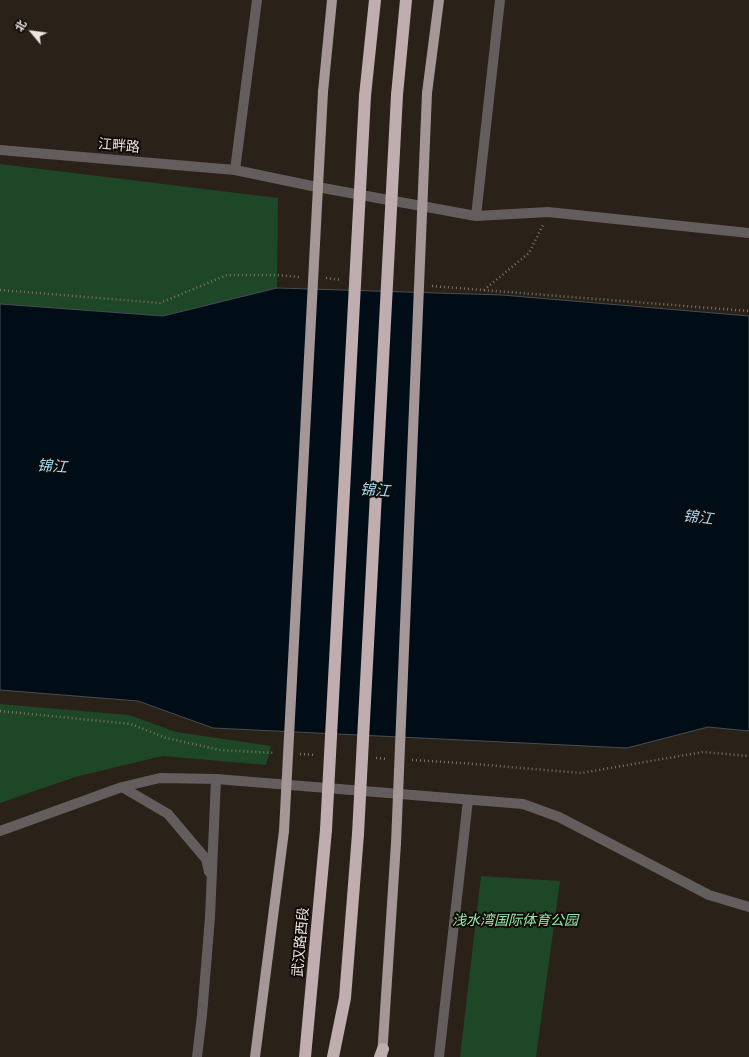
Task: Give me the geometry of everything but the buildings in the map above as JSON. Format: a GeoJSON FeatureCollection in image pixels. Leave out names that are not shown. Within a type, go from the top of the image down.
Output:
{"type":"FeatureCollection","features":[{"type":"Feature","properties":{"kind":"highway","name":"武汉路西段"},"geometry":{"type":"LineString","coordinates":[[305,1057],[326,830],[365,96],[375,0]]}},
{"type":"Feature","properties":{"kind":"highway"},"geometry":{"type":"LineString","coordinates":[[333,1057],[345,998],[358,834],[397,95],[406,0]]}},
{"type":"Feature","properties":{"kind":"main road"},"geometry":{"type":"LineString","coordinates":[[255,1057],[284,831],[324,92],[332,0]]}},
{"type":"Feature","properties":{"kind":"main road"},"geometry":{"type":"LineString","coordinates":[[382,1054],[396,843],[427,93],[440,0]]}},
{"type":"Feature","properties":{"kind":"street"},"geometry":{"type":"LineString","coordinates":[[235,170],[257,0]]}},
{"type":"Feature","properties":{"kind":"street"},"geometry":{"type":"LineString","coordinates":[[476,216],[500,0]]}},
{"type":"Feature","properties":{"kind":"street","name":"江畔路"},"geometry":{"type":"LineString","coordinates":[[0,150],[235,170],[312,186],[476,216],[548,212],[749,232]]}},
{"type":"Feature","properties":{"kind":"street"},"geometry":{"type":"LineString","coordinates":[[0,831],[122,787],[160,778],[216,780],[523,804],[559,817],[709,895],[749,907]]}},
{"type":"Feature","properties":{"kind":"street"},"geometry":{"type":"LineString","coordinates":[[197,1057],[210,916],[216,780]]}},
{"type":"Feature","properties":{"kind":"street"},"geometry":{"type":"LineString","coordinates":[[122,787],[168,814],[206,859],[212,881]]}},
{"type":"Feature","properties":{"kind":"street"},"geometry":{"type":"LineString","coordinates":[[439,1057],[468,800]]}},
{"type":"Feature","properties":{"kind":"path"},"geometry":{"type":"LineString","coordinates":[[484,290],[529,253],[542,228],[548,212]]}},
{"type":"Feature","properties":{"kind":"green space"},"geometry":{"type":"Polygon","coordinates":[[[0,164],[278,198],[277,288],[163,316],[0,304],[0,164]]]}},
{"type":"Feature","properties":{"kind":"green space"},"geometry":{"type":"Polygon","coordinates":[[[0,704],[129,715],[176,732],[271,746],[266,765],[162,756],[75,777],[0,803],[0,704]]]}},
{"type":"Feature","properties":{"kind":"green space","name":"浅水湾国际体育公园"},"geometry":{"type":"Polygon","coordinates":[[[481,876],[560,881],[536,1057],[460,1057],[481,876]]]}},
{"type":"Feature","properties":{"kind":"water","name":"锦江"},"geometry":{"type":"Polygon","coordinates":[[[277,288],[502,295],[749,316],[749,731],[708,727],[627,748],[213,728],[138,701],[0,690],[0,304],[163,316],[277,288]]]}}]}
